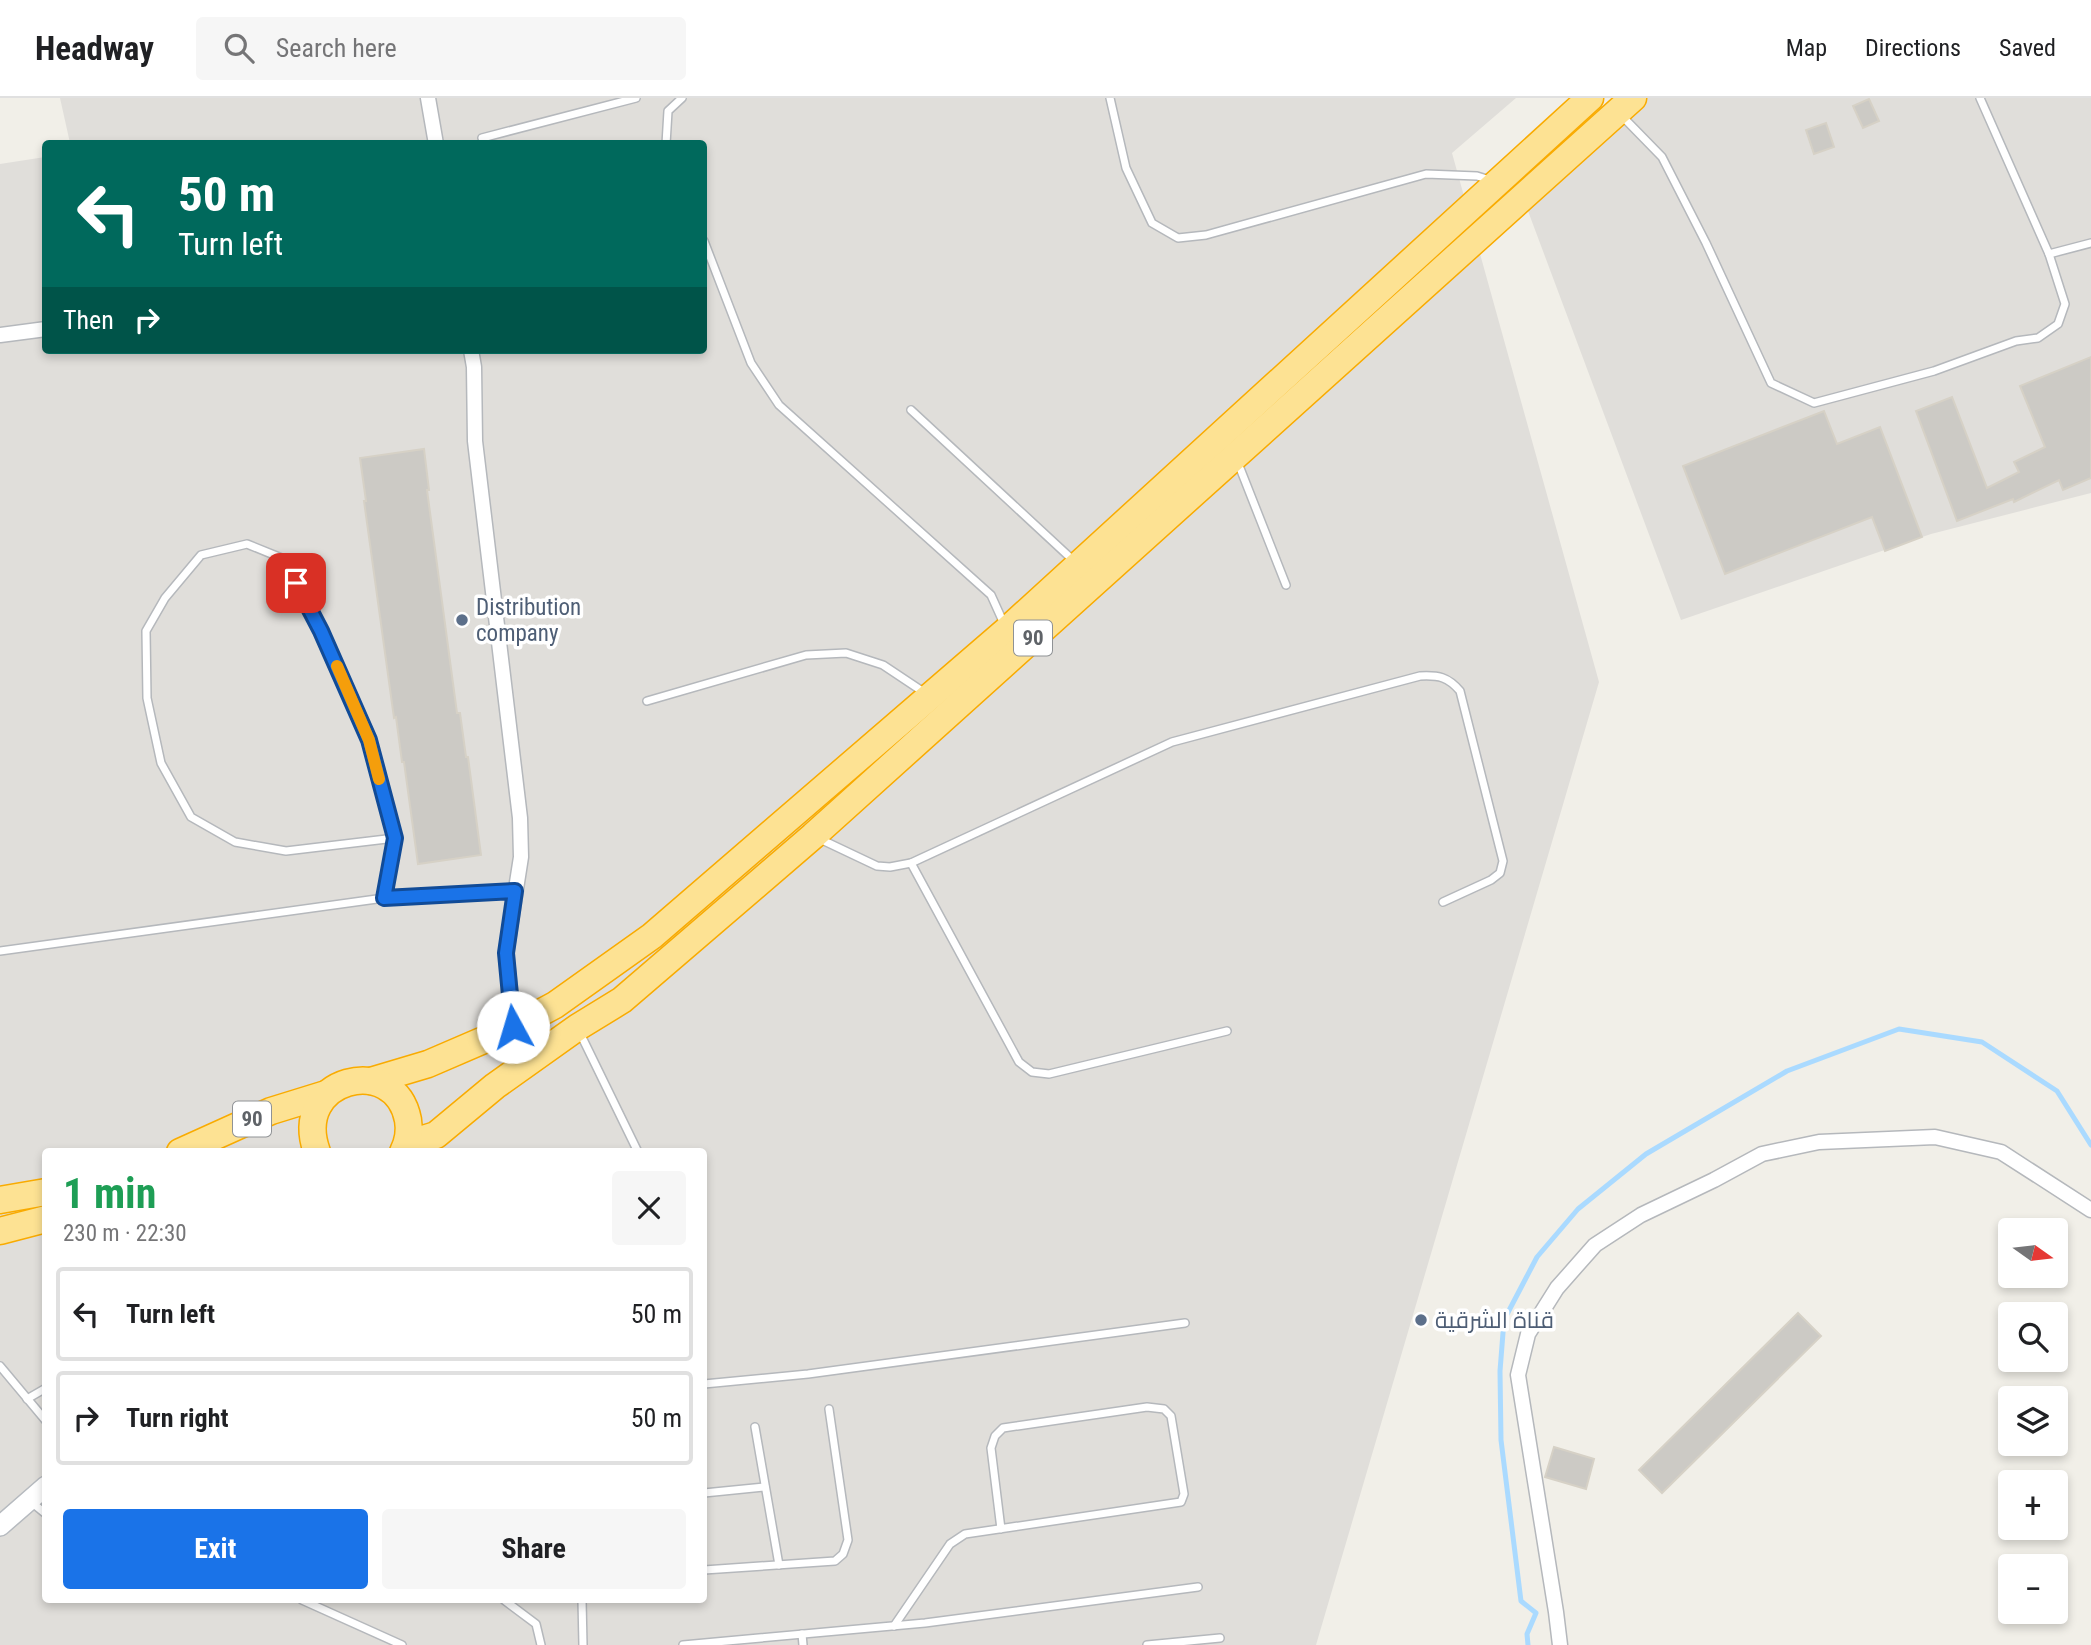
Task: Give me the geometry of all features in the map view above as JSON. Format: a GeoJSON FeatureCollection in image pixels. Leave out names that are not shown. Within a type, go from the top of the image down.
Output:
{"type":"FeatureCollection","features":[{"type":"Feature","properties":{"kind":"highway","name":"90"},"geometry":{"type":"LineString","coordinates":[[372,1081],[428,1064],[513,1027],[555,1005],[652,936],[1007,630],[1590,98]]}},
{"type":"Feature","properties":{"kind":"highway","name":"90"},"geometry":{"type":"LineString","coordinates":[[405,1148],[436,1135],[495,1086],[578,1027],[622,1000],[813,836],[1625,105]]}},
{"type":"Feature","properties":{"kind":"highway","name":"90"},"geometry":{"type":"LineString","coordinates":[[189,1148],[271,1111],[326,1094],[355,1080],[372,1081],[386,1087],[399,1098],[407,1112],[410,1128],[405,1148]]}},
{"type":"Feature","properties":{"kind":"highway"},"geometry":{"type":"LineString","coordinates":[[316,1148],[312,1122],[317,1107],[326,1094]]}},
{"type":"Feature","properties":{"kind":"highway"},"geometry":{"type":"LineString","coordinates":[[0,1200],[42,1193]]}},
{"type":"Feature","properties":{"kind":"highway"},"geometry":{"type":"LineString","coordinates":[[0,1231],[42,1220]]}},
{"type":"Feature","properties":{"kind":"street"},"geometry":{"type":"LineString","coordinates":[[428,98],[435,140]]}},
{"type":"Feature","properties":{"kind":"street"},"geometry":{"type":"LineString","coordinates":[[0,335],[42,330]]}},
{"type":"Feature","properties":{"kind":"street"},"geometry":{"type":"LineString","coordinates":[[472,354],[475,442],[520,818],[521,857],[506,953],[513,1027]]}},
{"type":"Feature","properties":{"kind":"street"},"geometry":{"type":"LineString","coordinates":[[1560,1645],[1518,1375],[1528,1334],[1557,1288],[1595,1245],[1641,1215],[1762,1154],[1819,1142],[1935,1137],[2001,1152],[2091,1210]]}},
{"type":"Feature","properties":{"kind":"street"},"geometry":{"type":"LineString","coordinates":[[0,1526],[42,1490]]}},
{"type":"Feature","properties":{"kind":"lane"},"geometry":{"type":"LineString","coordinates":[[482,138],[636,98]]}},
{"type":"Feature","properties":{"kind":"lane"},"geometry":{"type":"LineString","coordinates":[[666,140],[668,111],[682,98]]}},
{"type":"Feature","properties":{"kind":"lane"},"geometry":{"type":"LineString","coordinates":[[1110,98],[1126,168],[1152,223],[1178,238],[1206,235],[1426,174],[1477,176],[1497,183]]}},
{"type":"Feature","properties":{"kind":"lane"},"geometry":{"type":"LineString","coordinates":[[1625,105],[1662,157],[1706,243],[1771,383],[1814,404],[1934,371],[2016,341],[2038,338],[2057,324],[2066,304],[2049,254],[1980,98]]}},
{"type":"Feature","properties":{"kind":"lane"},"geometry":{"type":"LineString","coordinates":[[2049,254],[2091,243]]}},
{"type":"Feature","properties":{"kind":"lane"},"geometry":{"type":"LineString","coordinates":[[707,249],[751,363],[779,405],[991,595],[1007,630]]}},
{"type":"Feature","properties":{"kind":"lane"},"geometry":{"type":"LineString","coordinates":[[911,411],[1079,565]]}},
{"type":"Feature","properties":{"kind":"lane"},"geometry":{"type":"LineString","coordinates":[[1235,456],[1286,585]]}},
{"type":"Feature","properties":{"kind":"lane"},"geometry":{"type":"LineString","coordinates":[[384,898],[395,838],[369,740],[321,631],[284,559],[247,544],[201,555],[165,598],[146,631],[147,698],[161,764],[191,817],[235,842],[286,851],[395,838]]}},
{"type":"Feature","properties":{"kind":"lane"},"geometry":{"type":"LineString","coordinates":[[647,701],[806,655],[846,653],[883,665],[931,697]]}},
{"type":"Feature","properties":{"kind":"lane"},"geometry":{"type":"LineString","coordinates":[[813,836],[877,866],[890,867],[911,863],[1172,742],[1420,676],[1438,675],[1449,679],[1460,691],[1503,861],[1500,873],[1491,880],[1443,902]]}},
{"type":"Feature","properties":{"kind":"lane"},"geometry":{"type":"LineString","coordinates":[[911,863],[1018,1062],[1032,1072],[1049,1074],[1227,1031]]}},
{"type":"Feature","properties":{"kind":"lane"},"geometry":{"type":"LineString","coordinates":[[0,951],[384,898],[515,891]]}},
{"type":"Feature","properties":{"kind":"lane"},"geometry":{"type":"LineString","coordinates":[[578,1027],[636,1148]]}},
{"type":"Feature","properties":{"kind":"lane"},"geometry":{"type":"LineString","coordinates":[[707,1384],[808,1374],[1185,1323]]}},
{"type":"Feature","properties":{"kind":"lane"},"geometry":{"type":"LineString","coordinates":[[0,1366],[42,1416]]}},
{"type":"Feature","properties":{"kind":"lane"},"geometry":{"type":"LineString","coordinates":[[27,1399],[42,1390]]}},
{"type":"Feature","properties":{"kind":"lane"},"geometry":{"type":"LineString","coordinates":[[894,1626],[950,1544],[965,1534],[1001,1529],[1181,1502],[1184,1494],[1171,1416],[1164,1409],[1147,1406],[1003,1428],[995,1436],[991,1448],[1001,1529]]}},
{"type":"Feature","properties":{"kind":"lane"},"geometry":{"type":"LineString","coordinates":[[707,1570],[835,1561],[843,1554],[848,1540],[829,1409]]}},
{"type":"Feature","properties":{"kind":"lane"},"geometry":{"type":"LineString","coordinates":[[755,1427],[779,1564]]}},
{"type":"Feature","properties":{"kind":"lane"},"geometry":{"type":"LineString","coordinates":[[707,1493],[765,1487]]}},
{"type":"Feature","properties":{"kind":"lane"},"geometry":{"type":"LineString","coordinates":[[30,1500],[42,1510]]}},
{"type":"Feature","properties":{"kind":"lane"},"geometry":{"type":"LineString","coordinates":[[682,1645],[894,1626],[1198,1587]]}},
{"type":"Feature","properties":{"kind":"lane"},"geometry":{"type":"LineString","coordinates":[[309,1603],[402,1645]]}},
{"type":"Feature","properties":{"kind":"lane"},"geometry":{"type":"LineString","coordinates":[[508,1603],[536,1624],[541,1645]]}},
{"type":"Feature","properties":{"kind":"lane"},"geometry":{"type":"LineString","coordinates":[[582,1603],[583,1645]]}},
{"type":"Feature","properties":{"kind":"lane"},"geometry":{"type":"LineString","coordinates":[[802,1634],[803,1645]]}},
{"type":"Feature","properties":{"kind":"lane"},"geometry":{"type":"LineString","coordinates":[[1147,1645],[1220,1637]]}},
{"type":"Feature","properties":{"kind":"shaded area"},"geometry":{"type":"Polygon","coordinates":[[[60,98],[1516,98],[1452,153],[1599,682],[1316,1645],[0,1645],[0,164],[42,157],[42,354],[707,354],[707,140],[69,140],[60,98]]]}},
{"type":"Feature","properties":{"kind":"shaded area"},"geometry":{"type":"Polygon","coordinates":[[[1630,98],[2091,98],[2091,493],[1931,534],[1681,620],[1522,195],[1630,98]]]}},
{"type":"Feature","properties":{"kind":"building"},"geometry":{"type":"Polygon","coordinates":[[[1869,99],[1879,121],[1863,128],[1853,106],[1869,99]]]}},
{"type":"Feature","properties":{"kind":"building"},"geometry":{"type":"Polygon","coordinates":[[[1826,123],[1834,147],[1814,154],[1806,130],[1826,123]]]}},
{"type":"Feature","properties":{"kind":"building"},"geometry":{"type":"Polygon","coordinates":[[[2091,357],[2091,478],[2063,490],[2059,480],[2014,502],[2013,499],[1957,521],[1916,411],[1952,397],[1987,488],[2019,472],[2014,462],[2045,447],[2020,386],[2091,357]]]}},
{"type":"Feature","properties":{"kind":"building"},"geometry":{"type":"Polygon","coordinates":[[[1824,411],[1837,444],[1880,427],[1922,537],[1885,551],[1872,517],[1725,574],[1683,466],[1824,411]]]}},
{"type":"Feature","properties":{"kind":"building"},"geometry":{"type":"Polygon","coordinates":[[[424,449],[427,490],[457,713],[460,713],[468,757],[481,855],[418,864],[404,762],[396,717],[394,718],[360,458],[424,449]]]}},
{"type":"Feature","properties":{"kind":"building"},"geometry":{"type":"Polygon","coordinates":[[[1798,1313],[1821,1336],[1662,1493],[1639,1470],[1798,1313]]]}},
{"type":"Feature","properties":{"kind":"building"},"geometry":{"type":"Polygon","coordinates":[[[1554,1447],[1594,1459],[1586,1489],[1545,1477],[1554,1447]]]}},
{"type":"Feature","properties":{"kind":"waterway"},"geometry":{"type":"LineString","coordinates":[[1528,1645],[1527,1634],[1536,1613],[1521,1601],[1501,1440],[1500,1371],[1504,1320],[1537,1257],[1578,1209],[1646,1154],[1787,1071],[1899,1029],[1982,1042],[2057,1091],[2091,1145]]}},
{"type":"Feature","properties":{"kind":"slow traffic"},"geometry":{"type":"LineString","coordinates":[[337,666],[369,740],[379,779]]}},
{"type":"Feature","properties":{"kind":"place","name":"Distribution company"},"geometry":{"type":"Point","coordinates":[462,620]}},
{"type":"Feature","properties":{"kind":"place","name":"قناة الشرقية"},"geometry":{"type":"Point","coordinates":[1421,1320]}},
{"type":"Feature","properties":{"kind":"route"},"geometry":{"type":"LineString","coordinates":[[296,583],[321,631],[369,740],[395,838],[384,898],[417,894],[515,891],[506,953],[513,1027]]}}]}
